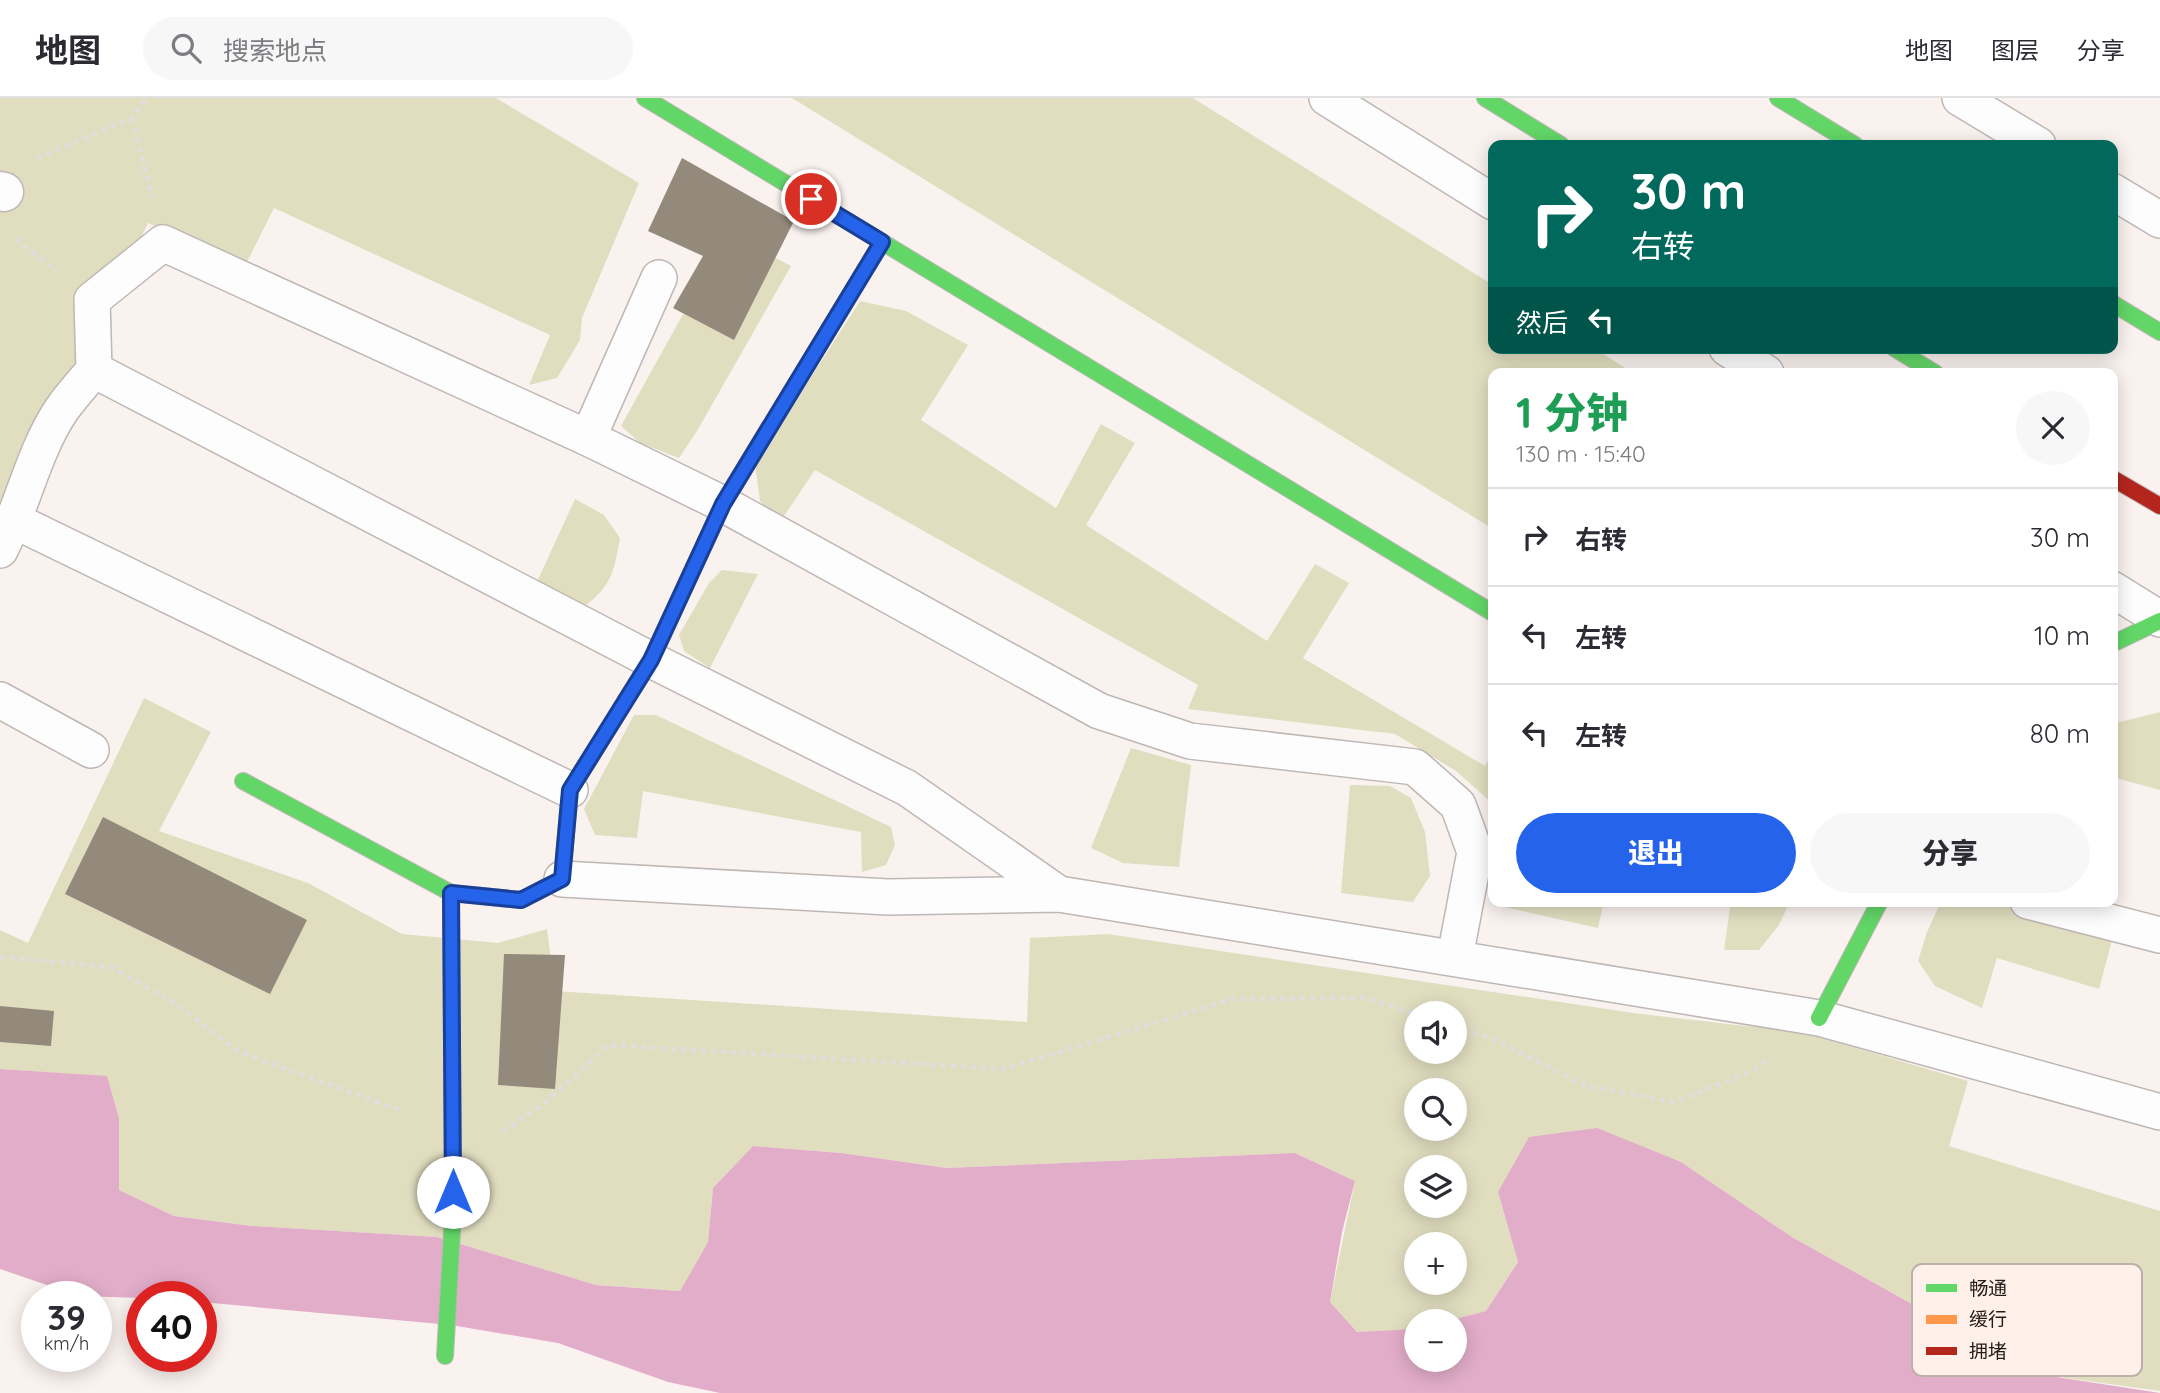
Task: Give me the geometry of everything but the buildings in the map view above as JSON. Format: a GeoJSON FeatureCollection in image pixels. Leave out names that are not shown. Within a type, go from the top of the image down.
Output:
{"type":"FeatureCollection","features":[{"type":"Feature","properties":{"kind":"main road"},"geometry":{"type":"LineString","coordinates":[[645,98],[1488,611]]}},
{"type":"Feature","properties":{"kind":"main road"},"geometry":{"type":"LineString","coordinates":[[1485,98],[1553,140]]}},
{"type":"Feature","properties":{"kind":"main road"},"geometry":{"type":"LineString","coordinates":[[1778,98],[1847,140]]}},
{"type":"Feature","properties":{"kind":"main road"},"geometry":{"type":"LineString","coordinates":[[243,781],[451,893],[521,900],[562,879],[570,790],[651,660],[723,504],[882,242]]}},
{"type":"Feature","properties":{"kind":"main road"},"geometry":{"type":"LineString","coordinates":[[2118,307],[2160,332]]}},
{"type":"Feature","properties":{"kind":"main road"},"geometry":{"type":"LineString","coordinates":[[1904,354],[1927,368]]}},
{"type":"Feature","properties":{"kind":"main road"},"geometry":{"type":"LineString","coordinates":[[2118,482],[2160,506]]}},
{"type":"Feature","properties":{"kind":"main road"},"geometry":{"type":"LineString","coordinates":[[2118,641],[2160,620]]}},
{"type":"Feature","properties":{"kind":"main road"},"geometry":{"type":"LineString","coordinates":[[445,1356],[453,1214],[451,893]]}},
{"type":"Feature","properties":{"kind":"main road"},"geometry":{"type":"LineString","coordinates":[[1819,1018],[1877,907]]}},
{"type":"Feature","properties":{"kind":"lane"},"geometry":{"type":"LineString","coordinates":[[1327,98],[1488,199]]}},
{"type":"Feature","properties":{"kind":"lane"},"geometry":{"type":"LineString","coordinates":[[1960,98],[2030,140]]}},
{"type":"Feature","properties":{"kind":"lane"},"geometry":{"type":"LineString","coordinates":[[2118,195],[2160,220]]}},
{"type":"Feature","properties":{"kind":"lane"},"geometry":{"type":"LineString","coordinates":[[570,790],[8,536],[36,461],[62,410],[94,370],[92,300],[163,243],[588,438],[723,504],[1099,712],[1190,741],[1415,767],[1458,805],[1475,852],[1455,957]]}},
{"type":"Feature","properties":{"kind":"lane"},"geometry":{"type":"LineString","coordinates":[[588,438],[659,278]]}},
{"type":"Feature","properties":{"kind":"lane"},"geometry":{"type":"LineString","coordinates":[[1736,354],[1758,368]]}},
{"type":"Feature","properties":{"kind":"lane"},"geometry":{"type":"LineString","coordinates":[[94,370],[651,660],[908,788],[1059,894]]}},
{"type":"Feature","properties":{"kind":"lane"},"geometry":{"type":"LineString","coordinates":[[2118,593],[2160,620]]}},
{"type":"Feature","properties":{"kind":"lane"},"geometry":{"type":"LineString","coordinates":[[0,700],[91,750]]}},
{"type":"Feature","properties":{"kind":"lane"},"geometry":{"type":"LineString","coordinates":[[562,879],[887,897],[1059,894],[1819,1018],[2160,1112]]}},
{"type":"Feature","properties":{"kind":"lane"},"geometry":{"type":"LineString","coordinates":[[2051,907],[2160,935]]}},
{"type":"Feature","properties":{"kind":"path"},"geometry":{"type":"LineString","coordinates":[[92,300],[2,228],[2,191],[19,166],[132,118],[148,98]]}},
{"type":"Feature","properties":{"kind":"path"},"geometry":{"type":"LineString","coordinates":[[132,118],[163,243]]}},
{"type":"Feature","properties":{"kind":"path"},"geometry":{"type":"LineString","coordinates":[[0,957],[111,967],[178,1005],[239,1052],[453,1129],[502,1133],[546,1102],[608,1045],[1004,1069],[1232,999],[1367,998],[1404,1010]]}},
{"type":"Feature","properties":{"kind":"path"},"geometry":{"type":"LineString","coordinates":[[1467,1030],[1495,1040],[1586,1086],[1674,1102],[1754,1070],[1819,1018]]}},
{"type":"Feature","properties":{"kind":"shaded area"},"geometry":{"type":"Polygon","coordinates":[[[0,98],[496,98],[639,183],[582,318],[580,340],[557,378],[529,385],[550,335],[274,208],[245,266],[148,223],[0,526],[0,98]]]}},
{"type":"Feature","properties":{"kind":"shaded area"},"geometry":{"type":"Polygon","coordinates":[[[792,98],[1193,98],[1488,282],[1488,354],[1603,354],[1625,368],[1488,368],[1488,526],[792,98]]]}},
{"type":"Feature","properties":{"kind":"shaded area"},"geometry":{"type":"Polygon","coordinates":[[[728,233],[791,266],[679,458],[640,443],[621,426],[728,233]]]}},
{"type":"Feature","properties":{"kind":"shaded area"},"geometry":{"type":"Polygon","coordinates":[[[860,301],[906,311],[968,345],[921,420],[1056,508],[1101,424],[1135,443],[1086,525],[1267,641],[1315,564],[1349,583],[1303,658],[1485,766],[1488,760],[1488,800],[1456,771],[1395,734],[1188,709],[1198,685],[815,470],[780,522],[760,501],[755,464],[860,301]]]}},
{"type":"Feature","properties":{"kind":"shaded area"},"geometry":{"type":"Polygon","coordinates":[[[575,499],[604,515],[620,538],[611,576],[602,590],[586,605],[536,584],[575,499]]]}},
{"type":"Feature","properties":{"kind":"shaded area"},"geometry":{"type":"Polygon","coordinates":[[[722,570],[758,574],[710,668],[684,651],[679,635],[709,583],[722,570]]]}},
{"type":"Feature","properties":{"kind":"shaded area"},"geometry":{"type":"Polygon","coordinates":[[[144,698],[211,732],[159,831],[308,883],[402,934],[498,943],[547,929],[555,991],[1027,1022],[1030,938],[1108,934],[1633,1013],[1805,1033],[1968,1081],[1949,1146],[2160,1211],[2160,1391],[2051,1376],[2142,1376],[2142,1264],[1912,1264],[1912,1304],[1792,1237],[1681,1162],[1498,1192],[1518,1262],[1486,1311],[1467,1316],[1467,1309],[1404,1309],[1404,1331],[1357,1332],[1330,1302],[1355,1181],[1295,1153],[947,1168],[841,1153],[753,1146],[713,1188],[708,1242],[680,1291],[596,1285],[437,1237],[252,1226],[174,1216],[119,1190],[119,1118],[107,1077],[0,1069],[0,930],[28,943],[144,698]]]}},
{"type":"Feature","properties":{"kind":"shaded area"},"geometry":{"type":"Polygon","coordinates":[[[2160,712],[2160,790],[2118,779],[2118,722],[2160,712]]]}},
{"type":"Feature","properties":{"kind":"shaded area"},"geometry":{"type":"Polygon","coordinates":[[[634,715],[656,715],[891,827],[895,845],[886,865],[862,872],[861,832],[643,791],[637,838],[595,835],[584,809],[634,715]]]}},
{"type":"Feature","properties":{"kind":"shaded area"},"geometry":{"type":"Polygon","coordinates":[[[1131,748],[1191,765],[1179,867],[1123,863],[1091,848],[1131,748]]]}},
{"type":"Feature","properties":{"kind":"shaded area"},"geometry":{"type":"Polygon","coordinates":[[[1350,785],[1390,786],[1411,798],[1425,832],[1430,876],[1413,902],[1341,893],[1350,785]]]}},
{"type":"Feature","properties":{"kind":"shaded area"},"geometry":{"type":"Polygon","coordinates":[[[1504,907],[1603,907],[1598,928],[1504,907]]]}},
{"type":"Feature","properties":{"kind":"shaded area"},"geometry":{"type":"Polygon","coordinates":[[[1730,907],[1787,907],[1779,925],[1759,950],[1724,950],[1730,907]]]}},
{"type":"Feature","properties":{"kind":"shaded area"},"geometry":{"type":"Polygon","coordinates":[[[1939,907],[2035,907],[2115,929],[2099,989],[1997,958],[1982,1008],[1935,986],[1918,961],[1939,907]]]}},
{"type":"Feature","properties":{"kind":"shaded area"},"geometry":{"type":"Polygon","coordinates":[[[0,1069],[107,1076],[119,1118],[119,1190],[174,1216],[252,1226],[437,1237],[596,1285],[680,1291],[708,1242],[713,1188],[753,1146],[841,1153],[947,1168],[1295,1153],[1355,1181],[1342,1232],[1330,1302],[1357,1332],[1404,1330],[1404,1372],[1467,1372],[1467,1316],[1486,1311],[1518,1262],[1498,1192],[1529,1137],[1597,1128],[1681,1162],[1792,1237],[1912,1304],[1912,1376],[2050,1376],[2160,1393],[720,1393],[668,1382],[558,1343],[451,1325],[217,1303],[217,1281],[126,1281],[126,1297],[112,1297],[112,1281],[35,1281],[0,1269],[0,1069]]]}},
{"type":"Feature","properties":{"kind":"traffic: fast"},"geometry":{"type":"LineString","coordinates":[[645,98],[1488,610]]}},
{"type":"Feature","properties":{"kind":"traffic: fast"},"geometry":{"type":"LineString","coordinates":[[1485,98],[1553,140]]}},
{"type":"Feature","properties":{"kind":"traffic: fast"},"geometry":{"type":"LineString","coordinates":[[1778,98],[1847,140]]}},
{"type":"Feature","properties":{"kind":"traffic: fast"},"geometry":{"type":"LineString","coordinates":[[701,552],[723,504],[882,242]]}},
{"type":"Feature","properties":{"kind":"traffic: fast"},"geometry":{"type":"LineString","coordinates":[[2118,307],[2160,332]]}},
{"type":"Feature","properties":{"kind":"traffic: fast"},"geometry":{"type":"LineString","coordinates":[[1904,354],[1927,368]]}},
{"type":"Feature","properties":{"kind":"traffic: fast"},"geometry":{"type":"LineString","coordinates":[[2118,641],[2160,621]]}},
{"type":"Feature","properties":{"kind":"traffic: fast"},"geometry":{"type":"LineString","coordinates":[[243,781],[451,893],[521,900],[562,879],[570,790],[587,763]]}},
{"type":"Feature","properties":{"kind":"traffic: fast"},"geometry":{"type":"LineString","coordinates":[[445,1356],[453,1214],[451,893]]}},
{"type":"Feature","properties":{"kind":"traffic: fast"},"geometry":{"type":"LineString","coordinates":[[1819,1018],[1877,907]]}},
{"type":"Feature","properties":{"kind":"traffic: slow"},"geometry":{"type":"LineString","coordinates":[[587,763],[651,660],[701,552]]}},
{"type":"Feature","properties":{"kind":"traffic: jam"},"geometry":{"type":"LineString","coordinates":[[2118,482],[2160,506]]}},
{"type":"Feature","properties":{"kind":"route"},"geometry":{"type":"LineString","coordinates":[[453,1192],[451,893],[521,900],[562,879],[570,790],[651,660],[723,504],[882,242],[811,199]]}}]}
